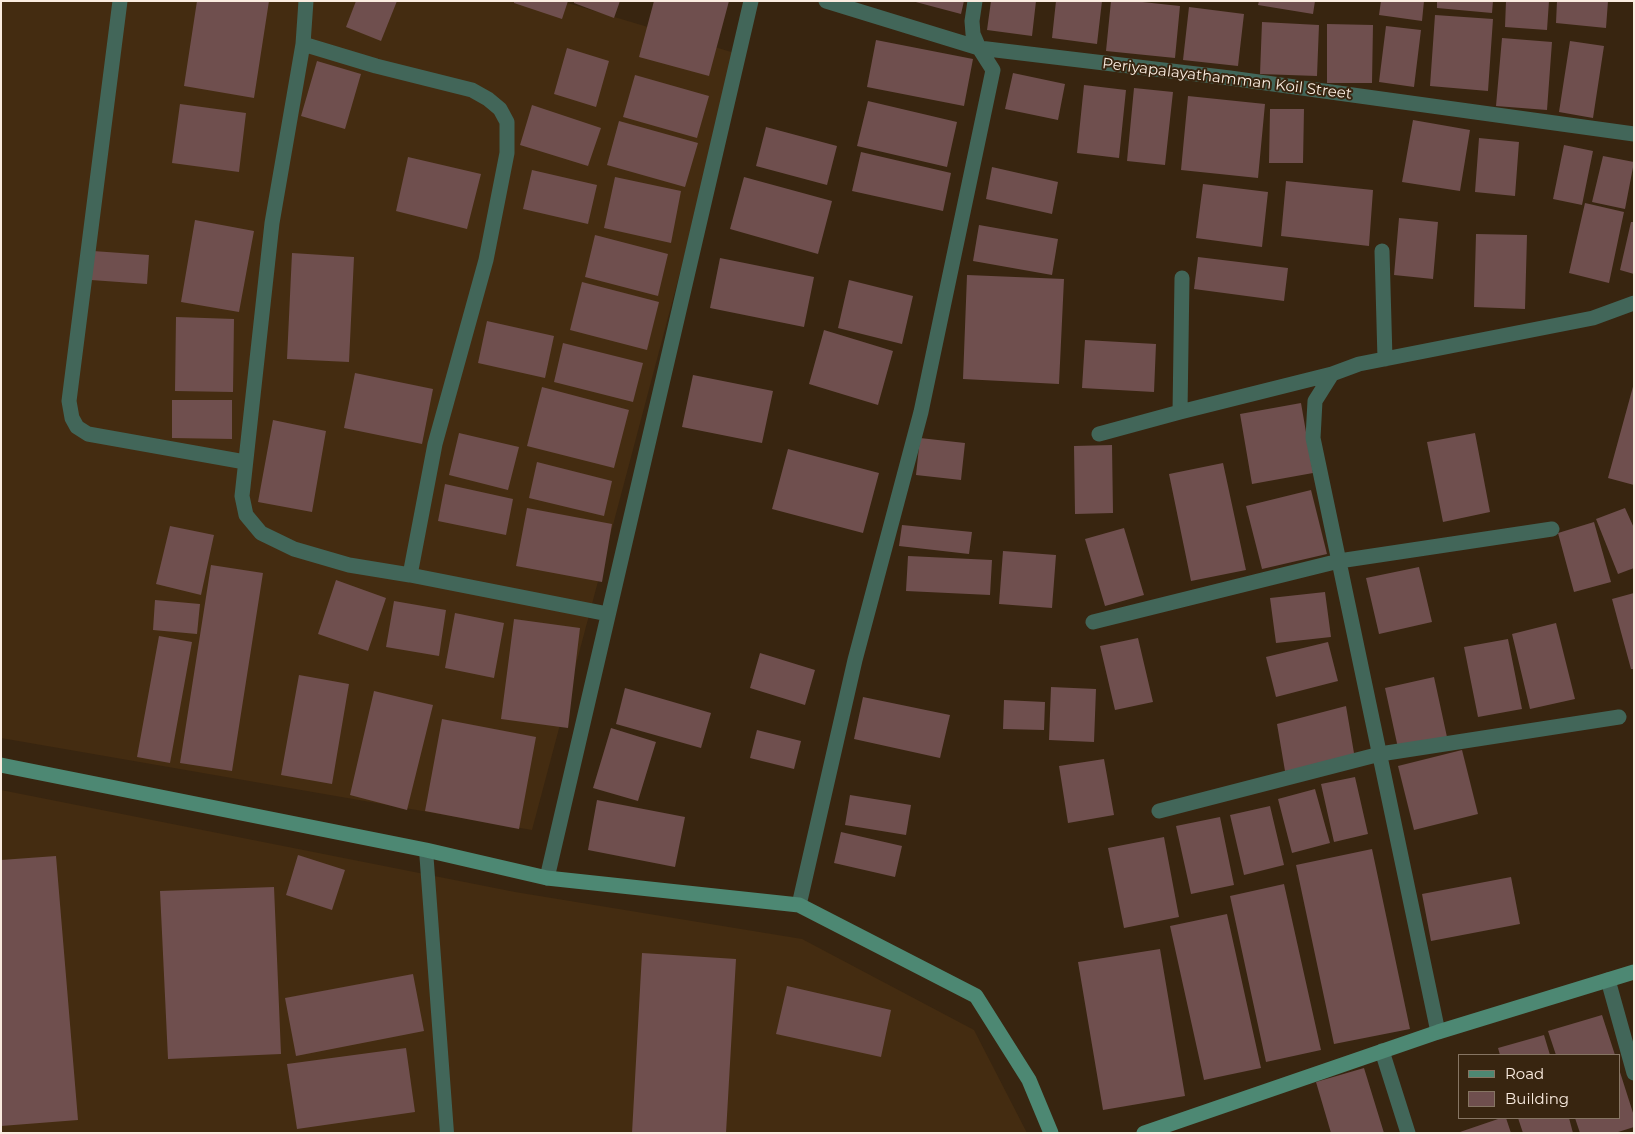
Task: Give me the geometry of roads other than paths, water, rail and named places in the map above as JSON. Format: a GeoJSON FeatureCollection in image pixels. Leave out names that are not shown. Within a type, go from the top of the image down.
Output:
{"type":"FeatureCollection","features":[{"type":"Feature","properties":{"kind":"street"},"geometry":{"type":"LineString","coordinates":[[120,1],[69,402],[72,418],[77,427],[88,434],[245,462]]}},
{"type":"Feature","properties":{"kind":"street"},"geometry":{"type":"LineString","coordinates":[[306,1],[303,44],[272,223],[245,462],[242,496],[246,515],[261,533],[294,549],[349,564],[608,614]]}},
{"type":"Feature","properties":{"kind":"street"},"geometry":{"type":"LineString","coordinates":[[547,878],[751,1]]}},
{"type":"Feature","properties":{"kind":"street","name":"Periyapalayathamman Koil Street"},"geometry":{"type":"LineString","coordinates":[[826,1],[978,48],[1240,79],[1634,134]]}},
{"type":"Feature","properties":{"kind":"street"},"geometry":{"type":"LineString","coordinates":[[800,906],[855,660],[921,412],[993,70],[978,48],[972,34],[975,1]]}},
{"type":"Feature","properties":{"kind":"street"},"geometry":{"type":"LineString","coordinates":[[303,44],[376,66],[472,90],[500,109],[507,122],[507,153],[486,260],[435,444],[410,575]]}},
{"type":"Feature","properties":{"kind":"street"},"geometry":{"type":"LineString","coordinates":[[1382,251],[1385,359]]}},
{"type":"Feature","properties":{"kind":"street"},"geometry":{"type":"LineString","coordinates":[[1180,412],[1182,278]]}},
{"type":"Feature","properties":{"kind":"street"},"geometry":{"type":"LineString","coordinates":[[1099,434],[1332,374],[1359,364],[1593,318],[1634,304]]}},
{"type":"Feature","properties":{"kind":"street"},"geometry":{"type":"LineString","coordinates":[[1332,374],[1315,400],[1313,438],[1438,1032]]}},
{"type":"Feature","properties":{"kind":"street"},"geometry":{"type":"LineString","coordinates":[[1093,622],[1339,561],[1552,529]]}},
{"type":"Feature","properties":{"kind":"street"},"geometry":{"type":"LineString","coordinates":[[1159,811],[1380,754],[1619,718]]}},
{"type":"Feature","properties":{"kind":"street"},"geometry":{"type":"LineString","coordinates":[[1,765],[426,850],[547,878],[800,906],[976,996],[1029,1080],[1051,1133]]}},
{"type":"Feature","properties":{"kind":"street"},"geometry":{"type":"LineString","coordinates":[[1144,1133],[1438,1032],[1634,972]]}},
{"type":"Feature","properties":{"kind":"street"},"geometry":{"type":"LineString","coordinates":[[1608,980],[1634,1074]]}},
{"type":"Feature","properties":{"kind":"street"},"geometry":{"type":"LineString","coordinates":[[1382,1051],[1408,1133]]}},
{"type":"Feature","properties":{"kind":"lane"},"geometry":{"type":"LineString","coordinates":[[426,850],[448,1133]]}}]}
